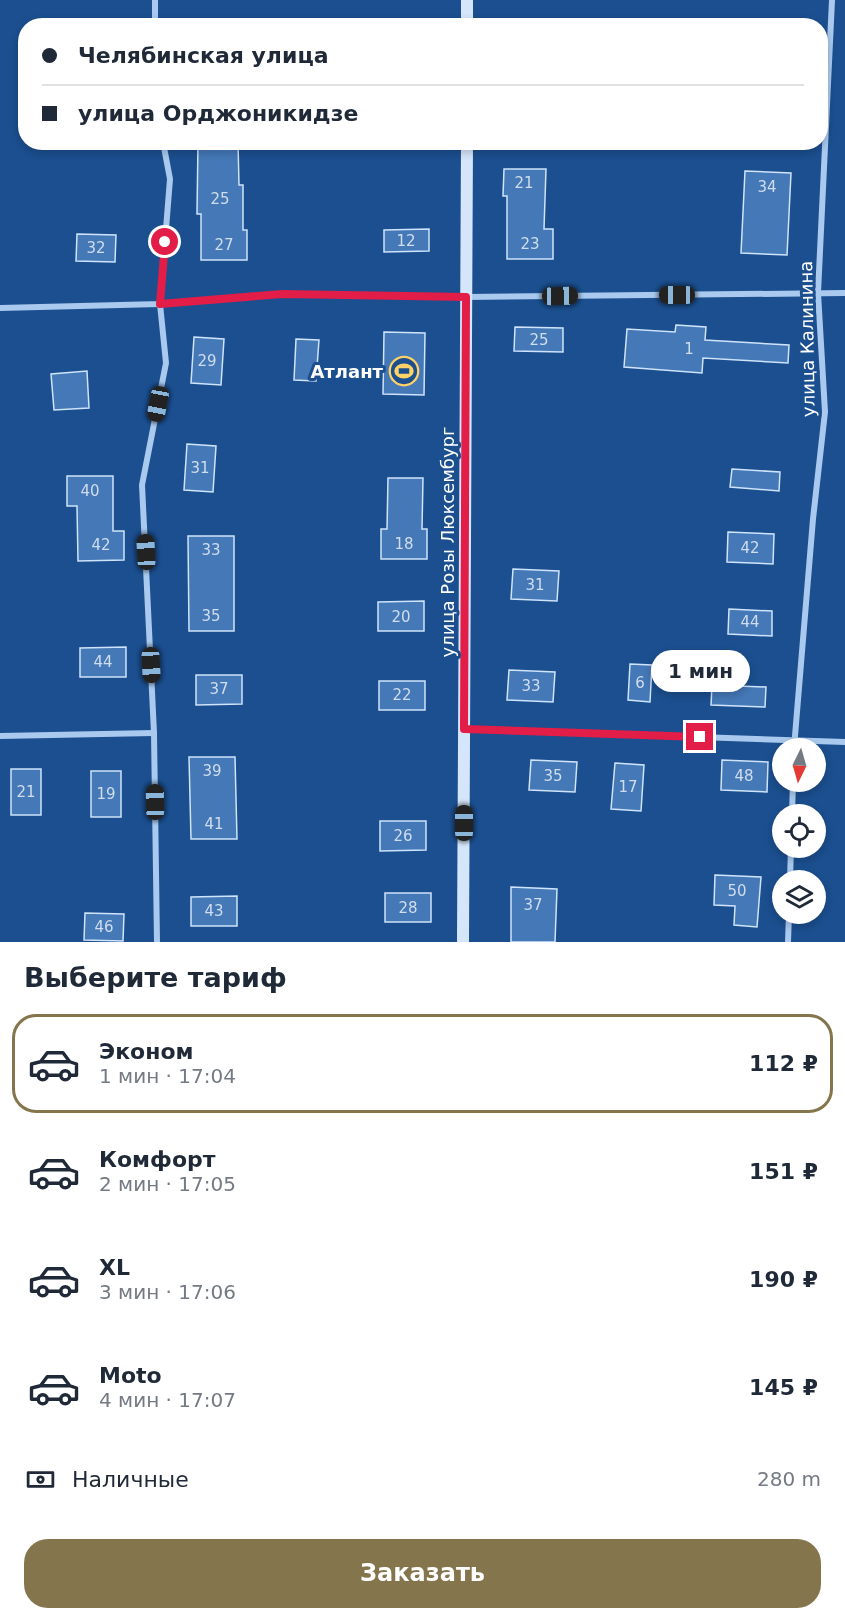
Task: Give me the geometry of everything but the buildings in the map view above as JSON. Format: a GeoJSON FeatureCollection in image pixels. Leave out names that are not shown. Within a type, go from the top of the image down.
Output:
{"type":"FeatureCollection","features":[{"type":"Feature","properties":{"kind":"street"},"geometry":{"type":"LineString","coordinates":[[155,0],[155,18]]}},
{"type":"Feature","properties":{"kind":"street"},"geometry":{"type":"LineString","coordinates":[[467,0],[467,18]]}},
{"type":"Feature","properties":{"kind":"street","name":"улица Калинина"},"geometry":{"type":"LineString","coordinates":[[828,84],[832,0]]}},
{"type":"Feature","properties":{"kind":"street"},"geometry":{"type":"LineString","coordinates":[[158,942],[154,733],[142,485],[166,363],[160,304],[170,179],[165,150]]}},
{"type":"Feature","properties":{"kind":"street","name":"улица Розы Люксембург"},"geometry":{"type":"LineString","coordinates":[[464,942],[466,150]]}},
{"type":"Feature","properties":{"kind":"street","name":"улица Калинина"},"geometry":{"type":"LineString","coordinates":[[795,738],[813,519],[825,412],[818,293],[825,150]]}},
{"type":"Feature","properties":{"kind":"street"},"geometry":{"type":"LineString","coordinates":[[0,308],[160,304],[282,294],[466,297],[845,293]]}},
{"type":"Feature","properties":{"kind":"street"},"geometry":{"type":"LineString","coordinates":[[464,729],[772,739]]}},
{"type":"Feature","properties":{"kind":"street"},"geometry":{"type":"LineString","coordinates":[[0,736],[154,733]]}},
{"type":"Feature","properties":{"kind":"street"},"geometry":{"type":"LineString","coordinates":[[826,741],[845,742]]}},
{"type":"Feature","properties":{"kind":"street"},"geometry":{"type":"LineString","coordinates":[[788,942],[789,924]]}},
{"type":"Feature","properties":{"kind":"place","name":"Атлант"},"geometry":{"type":"Point","coordinates":[404,371]}},
{"type":"Feature","properties":{"kind":"route"},"geometry":{"type":"LineString","coordinates":[[165,242],[160,304],[282,294],[466,297],[464,729],[700,737]]}}]}
